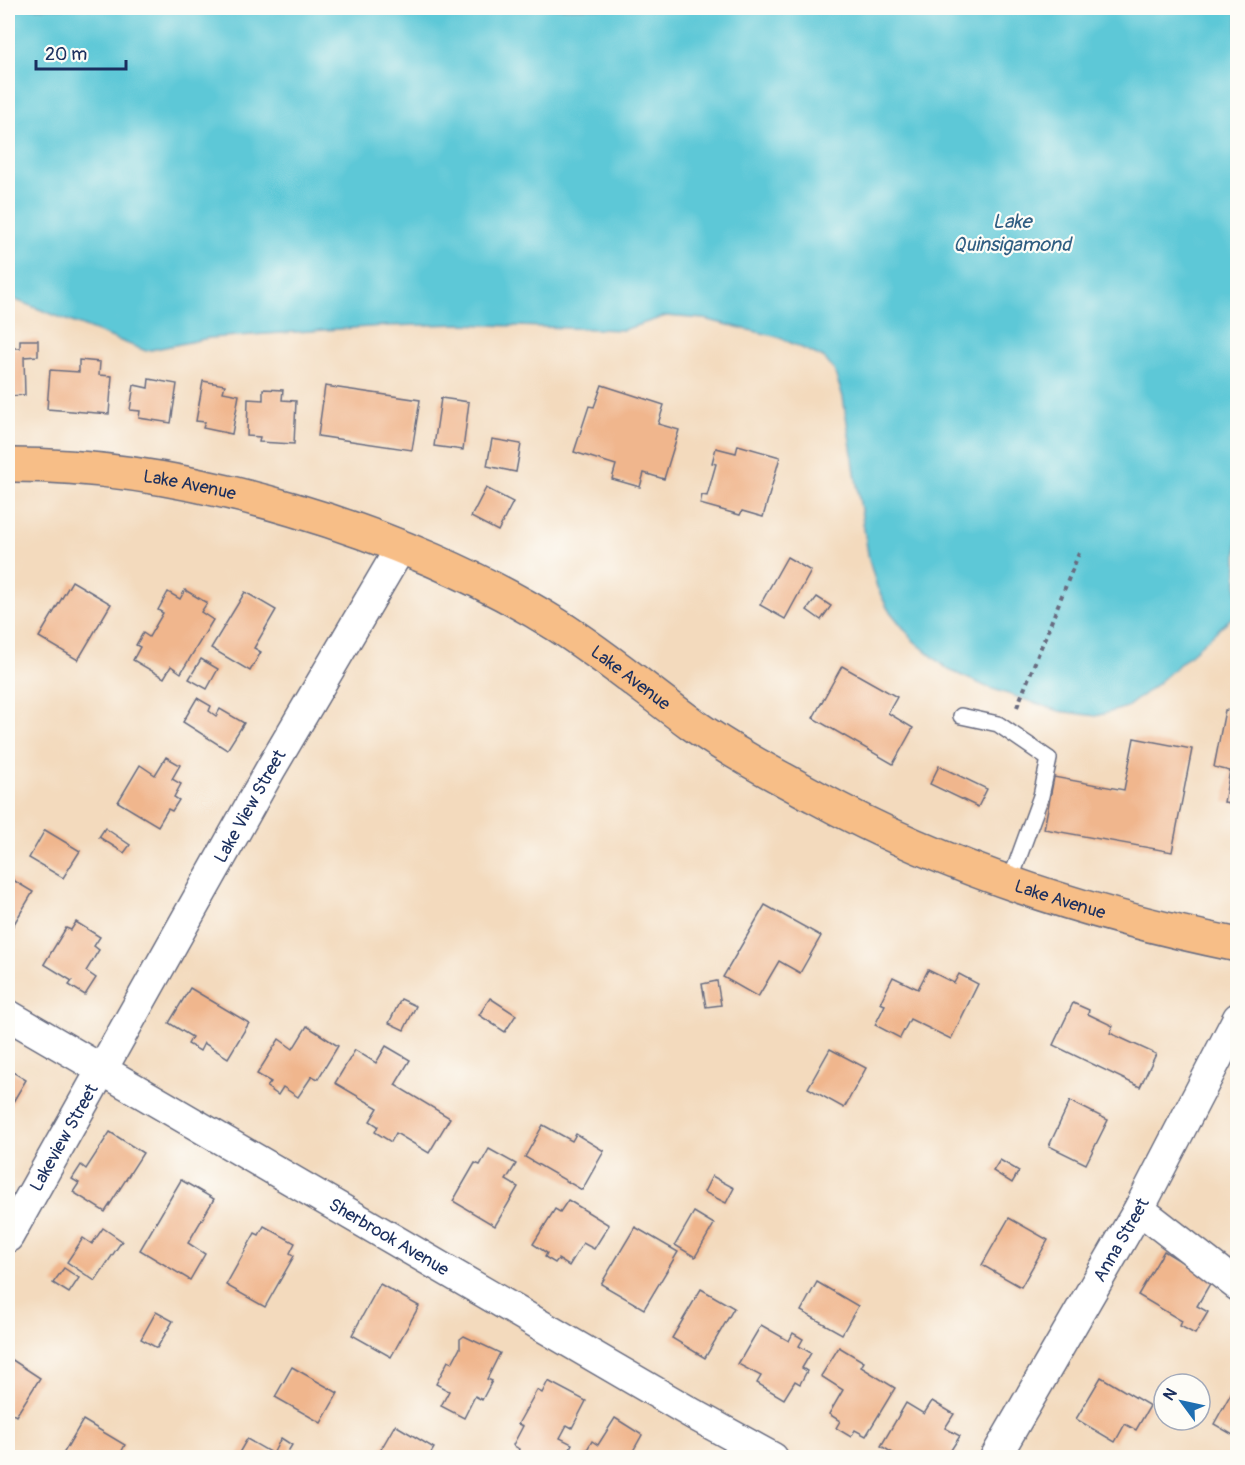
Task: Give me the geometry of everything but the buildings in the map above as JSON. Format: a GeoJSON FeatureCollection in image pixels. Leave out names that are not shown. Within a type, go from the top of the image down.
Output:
{"type":"FeatureCollection","features":[{"type":"Feature","properties":{"kind":"main road","name":"Lake Avenue"},"geometry":{"type":"LineString","coordinates":[[8,465],[73,468],[170,480],[304,514],[401,547],[486,585],[537,614],[611,662],[694,726],[813,796],[912,845],[1009,884],[1135,922],[1238,945]]}},
{"type":"Feature","properties":{"kind":"street","name":"Lake View Street"},"geometry":{"type":"LineString","coordinates":[[103,1069],[270,770],[401,547]]}},
{"type":"Feature","properties":{"kind":"street","name":"Sherbrook Avenue"},"geometry":{"type":"LineString","coordinates":[[8,1016],[773,1458]]}},
{"type":"Feature","properties":{"kind":"street","name":"Anna Street"},"geometry":{"type":"LineString","coordinates":[[995,1458],[1139,1209],[1238,1018]]}},
{"type":"Feature","properties":{"kind":"street","name":"Lakeview Street"},"geometry":{"type":"LineString","coordinates":[[8,1237],[103,1069]]}},
{"type":"Feature","properties":{"kind":"street"},"geometry":{"type":"LineString","coordinates":[[1139,1209],[1238,1286]]}},
{"type":"Feature","properties":{"kind":"lane"},"geometry":{"type":"LineString","coordinates":[[960,716],[998,724],[1049,759],[1041,796],[1009,884]]}},
{"type":"Feature","properties":{"kind":"path"},"geometry":{"type":"LineString","coordinates":[[1017,707],[1079,553]]}},
{"type":"Feature","properties":{"kind":"water","name":"Lake Quinsigamond"},"geometry":{"type":"Polygon","coordinates":[[[8,8],[1237,8],[1237,613],[1157,684],[1127,707],[1096,716],[1059,711],[987,687],[949,670],[914,641],[888,609],[877,587],[869,560],[843,397],[834,370],[824,358],[778,337],[704,319],[666,316],[623,330],[462,324],[383,326],[209,338],[146,351],[8,297],[8,8]]]}}]}
